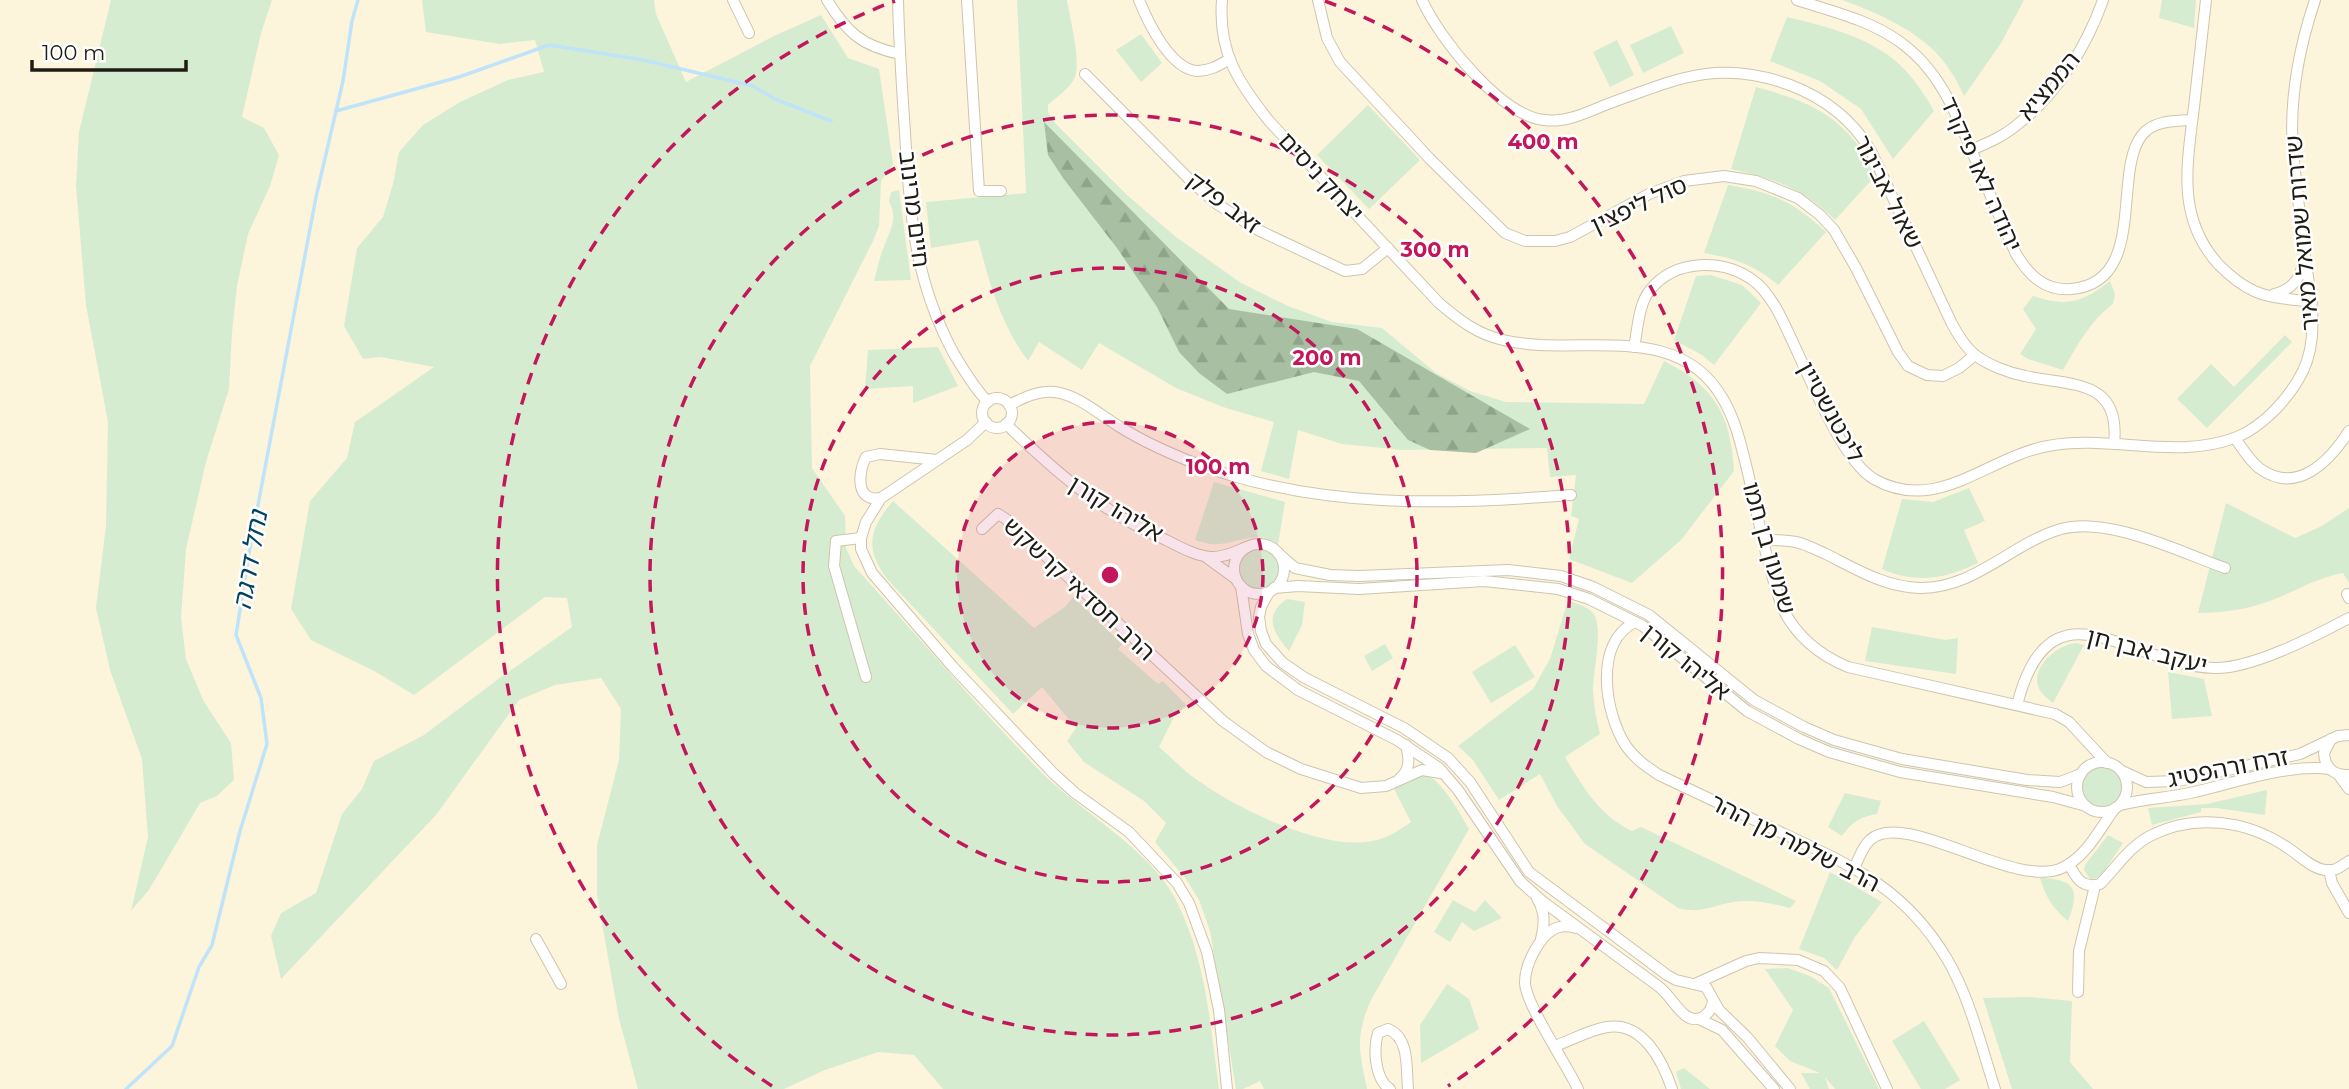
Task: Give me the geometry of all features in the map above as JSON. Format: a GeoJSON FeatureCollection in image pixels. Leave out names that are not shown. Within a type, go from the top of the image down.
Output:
{"type":"FeatureCollection","features":[{"type":"Feature","properties":{"kind":"street"},"geometry":{"type":"LineString","coordinates":[[733,0],[749,33]]}},
{"type":"Feature","properties":{"kind":"street"},"geometry":{"type":"LineString","coordinates":[[827,0],[859,40],[875,48],[900,54]]}},
{"type":"Feature","properties":{"kind":"street","name":"חיים מרינוב"},"geometry":{"type":"LineString","coordinates":[[898,0],[909,206],[921,274],[930,303],[947,340],[968,376],[988,401]]}},
{"type":"Feature","properties":{"kind":"street"},"geometry":{"type":"LineString","coordinates":[[967,0],[979,191],[1001,191]]}},
{"type":"Feature","properties":{"kind":"street"},"geometry":{"type":"LineString","coordinates":[[1139,0],[1156,34],[1179,63],[1195,71],[1206,70],[1228,60]]}},
{"type":"Feature","properties":{"kind":"street","name":"יצחק ניסים"},"geometry":{"type":"LineString","coordinates":[[1222,0],[1221,27],[1228,60],[1242,85],[1269,121],[1439,303],[1479,332],[1507,341],[1634,347]]}},
{"type":"Feature","properties":{"kind":"street","name":"סול ליפצין"},"geometry":{"type":"LineString","coordinates":[[1318,0],[1327,38],[1340,62],[1430,159],[1506,233],[1525,241],[1555,241],[1578,233],[1649,194],[1684,181],[1724,176],[1756,181],[1798,198],[1834,230],[1908,366],[1927,375],[1943,376],[1975,355]]}},
{"type":"Feature","properties":{"kind":"street","name":"שאול אביגור"},"geometry":{"type":"LineString","coordinates":[[1422,0],[1437,27],[1461,59],[1501,99],[1523,113],[1543,120],[1572,117],[1679,79],[1715,72],[1733,71],[1765,76],[1826,103],[1843,115],[1863,138],[1888,183],[1952,324],[1975,355],[2015,373],[2071,383],[2099,394],[2106,399],[2115,417],[2114,444]]}},
{"type":"Feature","properties":{"kind":"street","name":"יהודה לאו פיקרד"},"geometry":{"type":"LineString","coordinates":[[1797,0],[1861,21],[1898,40],[1917,55],[1942,87],[2016,254],[2034,278],[2044,285],[2081,288],[2101,276],[2119,251],[2133,158],[2141,136],[2158,124],[2192,120]]}},
{"type":"Feature","properties":{"kind":"street","name":"הממציא"},"geometry":{"type":"LineString","coordinates":[[1971,150],[2009,131],[2037,107],[2084,45],[2103,0]]}},
{"type":"Feature","properties":{"kind":"street"},"geometry":{"type":"LineString","coordinates":[[2206,0],[2187,190],[2197,234],[2227,273],[2252,290],[2268,296],[2312,302]]}},
{"type":"Feature","properties":{"kind":"street","name":"שדרות שמואל מאיר"},"geometry":{"type":"LineString","coordinates":[[2235,438],[2271,414],[2302,372],[2311,340],[2312,302],[2292,129],[2301,49],[2315,0]]}},
{"type":"Feature","properties":{"kind":"street","name":"זאב פלק"},"geometry":{"type":"LineString","coordinates":[[1085,74],[1193,183],[1217,204],[1258,230],[1345,271],[1362,269],[1388,248]]}},
{"type":"Feature","properties":{"kind":"street"},"geometry":{"type":"LineString","coordinates":[[2268,296],[2288,289],[2295,283],[2301,274],[2305,254]]}},
{"type":"Feature","properties":{"kind":"street","name":"ליכטנשטיין"},"geometry":{"type":"LineString","coordinates":[[1634,347],[1642,305],[1656,284],[1684,267],[1702,264],[1744,275],[1765,292],[1780,316],[1850,456],[1863,471],[1891,487],[1915,492],[1933,490],[2046,446],[2086,442],[2155,447],[2196,446],[2235,438]]}},
{"type":"Feature","properties":{"kind":"street","name":"שמעון בן חמו"},"geometry":{"type":"LineString","coordinates":[[1634,347],[1666,351],[1687,360],[1705,375],[1723,398],[1739,438],[1778,596],[1789,622],[1798,634],[1821,654],[1848,667],[2055,714],[2077,729],[2107,763]]}},
{"type":"Feature","properties":{"kind":"street"},"geometry":{"type":"LineString","coordinates":[[1009,405],[1037,394],[1057,392],[1077,400],[1141,438],[1199,464],[1264,484],[1322,495],[1381,502],[1422,503],[1571,495]]}},
{"type":"Feature","properties":{"kind":"street"},"geometry":{"type":"LineString","coordinates":[[999,398],[1009,405],[1012,414],[1006,424],[996,427],[986,422],[983,411],[988,401],[999,398]]}},
{"type":"Feature","properties":{"kind":"street"},"geometry":{"type":"LineString","coordinates":[[986,422],[967,440],[881,498],[869,515],[861,538],[861,550],[873,573],[953,667],[1054,774],[1075,793],[1129,832],[1177,883],[1188,903],[1207,952],[1219,1010],[1227,1089]]}},
{"type":"Feature","properties":{"kind":"street","name":"אליהו קורן"},"geometry":{"type":"LineString","coordinates":[[1006,424],[1060,476],[1091,499],[1129,523],[1202,555],[1239,583]]}},
{"type":"Feature","properties":{"kind":"street"},"geometry":{"type":"LineString","coordinates":[[2235,438],[2259,468],[2283,478],[2294,478],[2316,469],[2327,460],[2349,431]]}},
{"type":"Feature","properties":{"kind":"street"},"geometry":{"type":"LineString","coordinates":[[881,498],[873,499],[867,496],[861,486],[859,475],[866,457],[880,454],[937,460]]}},
{"type":"Feature","properties":{"kind":"street","name":"הרב חסדאי קרשקש"},"geometry":{"type":"LineString","coordinates":[[982,529],[998,514],[1006,519],[1213,713],[1266,752],[1301,769],[1347,785],[1374,788],[1395,782],[1422,769],[1446,775]]}},
{"type":"Feature","properties":{"kind":"street"},"geometry":{"type":"LineString","coordinates":[[1764,540],[1804,545],[1877,579],[1906,587],[1934,587],[1960,580],[2049,533],[2074,526],[2109,528],[2131,534],[2225,568]]}},
{"type":"Feature","properties":{"kind":"street"},"geometry":{"type":"LineString","coordinates":[[861,538],[836,541],[834,566],[866,677]]}},
{"type":"Feature","properties":{"kind":"street"},"geometry":{"type":"LineString","coordinates":[[1202,555],[1220,557],[1264,544],[1278,553],[1284,571],[1279,583],[1271,590],[1261,607],[1261,631],[1266,644],[1283,663],[1305,678],[1404,728],[1448,758],[1469,782],[1529,872],[1667,975],[1706,987],[1790,1089]]}},
{"type":"Feature","properties":{"kind":"street"},"geometry":{"type":"LineString","coordinates":[[1247,547],[1241,551],[1234,564],[1248,634],[1254,650],[1266,666],[1298,690],[1423,755],[1446,775],[1458,790],[1520,881],[1669,994],[1687,1017],[1699,1019],[1722,1030],[1774,1089]]}},
{"type":"Feature","properties":{"kind":"street","name":"אליהו קורן"},"geometry":{"type":"LineString","coordinates":[[1278,553],[1295,568],[1330,575],[1508,570],[1561,576],[1593,587],[1649,615],[1754,700],[1834,740],[1902,759],[2027,780],[2060,782],[2083,771]]}},
{"type":"Feature","properties":{"kind":"street","name":"אליהו קורן"},"geometry":{"type":"LineString","coordinates":[[1271,590],[1310,586],[1359,589],[1484,580],[1573,593],[1635,622],[1747,711],[1829,752],[1900,772],[2053,797],[2088,807]]}},
{"type":"Feature","properties":{"kind":"street"},"geometry":{"type":"LineString","coordinates":[[1239,583],[1257,594],[1271,590]]}},
{"type":"Feature","properties":{"kind":"street","name":"יעקב אבן חן"},"geometry":{"type":"LineString","coordinates":[[2017,705],[2024,679],[2036,657],[2064,635],[2080,633],[2097,636],[2198,667],[2229,668],[2303,640],[2349,618]]}},
{"type":"Feature","properties":{"kind":"street","name":"הרב שלמה מן ההר"},"geometry":{"type":"LineString","coordinates":[[1635,622],[1624,627],[1614,642],[1607,674],[1612,714],[1617,730],[1634,757],[1660,775],[1854,868],[1905,904],[1938,944],[1955,974],[1995,1089]]}},
{"type":"Feature","properties":{"kind":"street"},"geometry":{"type":"LineString","coordinates":[[2077,729],[2088,752],[2079,780],[2079,794],[2088,807],[2096,828],[2092,842]]}},
{"type":"Feature","properties":{"kind":"street","name":"זרח ורהפטיג"},"geometry":{"type":"LineString","coordinates":[[2122,772],[2146,782],[2178,781],[2300,754],[2333,738],[2349,735]]}},
{"type":"Feature","properties":{"kind":"street"},"geometry":{"type":"LineString","coordinates":[[2333,738],[2326,747],[2324,759],[2339,773],[2349,789]]}},
{"type":"Feature","properties":{"kind":"street"},"geometry":{"type":"LineString","coordinates":[[1395,782],[1404,775],[1408,765],[1406,745]]}},
{"type":"Feature","properties":{"kind":"street"},"geometry":{"type":"LineString","coordinates":[[1854,868],[1870,840],[1886,833],[1916,836],[2032,872],[2060,869],[2092,842],[2127,792],[2122,772],[2107,763],[2095,763],[2083,771]]}},
{"type":"Feature","properties":{"kind":"street","name":"זרח ורהפטיג"},"geometry":{"type":"LineString","coordinates":[[2117,807],[2304,767],[2339,773]]}},
{"type":"Feature","properties":{"kind":"street"},"geometry":{"type":"LineString","coordinates":[[2088,807],[2098,811],[2117,807]]}},
{"type":"Feature","properties":{"kind":"street"},"geometry":{"type":"LineString","coordinates":[[2069,864],[2080,882],[2086,886],[2095,886],[2149,837],[2200,821],[2228,823],[2263,834],[2310,864],[2329,870],[2349,861]]}},
{"type":"Feature","properties":{"kind":"street"},"geometry":{"type":"LineString","coordinates":[[2329,870],[2332,883],[2349,913]]}},
{"type":"Feature","properties":{"kind":"street"},"geometry":{"type":"LineString","coordinates":[[2078,992],[2079,951],[2095,886]]}},
{"type":"Feature","properties":{"kind":"street"},"geometry":{"type":"LineString","coordinates":[[1535,895],[1544,914],[1544,925],[1539,944],[1528,965],[1526,991],[1578,1089]]}},
{"type":"Feature","properties":{"kind":"street"},"geometry":{"type":"LineString","coordinates":[[1539,944],[1554,928],[1564,925],[1582,930]]}},
{"type":"Feature","properties":{"kind":"street"},"geometry":{"type":"LineString","coordinates":[[536,939],[561,984]]}},
{"type":"Feature","properties":{"kind":"street"},"geometry":{"type":"LineString","coordinates":[[1679,1009],[1679,994],[1694,984],[1746,961],[1776,957],[1798,960],[1824,971],[1840,988],[1887,1089]]}},
{"type":"Feature","properties":{"kind":"street"},"geometry":{"type":"LineString","coordinates":[[1699,1019],[1709,1012],[1723,972]]}},
{"type":"Feature","properties":{"kind":"street"},"geometry":{"type":"LineString","coordinates":[[1555,1046],[1606,1027],[1629,1031],[1643,1039],[1655,1051],[1666,1070],[1672,1089]]}},
{"type":"Feature","properties":{"kind":"street"},"geometry":{"type":"LineString","coordinates":[[1390,1089],[1382,1082],[1375,1046],[1378,1033],[1388,1029],[1398,1034],[1403,1043],[1408,1089]]}},
{"type":"Feature","properties":{"kind":"green space"},"geometry":{"type":"Polygon","coordinates":[[[111,0],[272,0],[261,33],[242,117],[264,128],[279,155],[270,186],[248,234],[237,286],[229,389],[206,462],[186,549],[181,618],[186,659],[203,700],[231,743],[234,780],[217,796],[200,803],[149,890],[131,911],[148,837],[142,759],[110,670],[96,608],[106,525],[108,422],[86,305],[76,186],[79,132],[111,0]]]}},
{"type":"Feature","properties":{"kind":"green space"},"geometry":{"type":"Polygon","coordinates":[[[422,0],[654,0],[656,14],[686,82],[821,15],[848,58],[879,69],[893,164],[881,181],[879,226],[873,241],[810,366],[812,468],[845,516],[846,548],[854,566],[1040,771],[1131,847],[1163,880],[1175,898],[1194,944],[1200,968],[1219,1089],[943,1089],[914,1055],[878,1052],[825,1070],[784,1089],[638,1089],[619,1019],[597,895],[597,845],[619,760],[621,709],[601,678],[555,685],[519,700],[436,815],[281,979],[271,936],[281,913],[316,893],[342,814],[362,789],[374,761],[424,735],[572,627],[567,598],[545,597],[414,695],[376,672],[311,640],[291,609],[310,501],[347,458],[355,422],[434,367],[381,357],[363,359],[344,326],[357,248],[383,217],[399,152],[423,125],[460,102],[508,80],[544,72],[535,40],[500,44],[426,32],[422,0]]]}},
{"type":"Feature","properties":{"kind":"green space"},"geometry":{"type":"Polygon","coordinates":[[[1017,0],[1067,0],[1077,70],[1070,85],[1048,105],[1048,112],[1055,123],[1127,195],[1176,237],[1241,283],[1288,306],[1332,322],[1382,328],[1436,373],[1470,391],[1506,402],[1644,404],[1664,361],[1696,381],[1717,405],[1729,434],[1734,471],[1681,540],[1632,583],[1569,559],[1579,519],[1571,516],[1576,475],[1550,477],[1547,448],[1403,450],[1342,444],[1298,430],[1289,479],[1261,471],[1274,422],[1223,407],[1176,388],[1099,343],[1082,370],[1039,342],[1028,361],[1003,318],[978,240],[931,248],[926,202],[1026,193],[1017,0]]]}},
{"type":"Feature","properties":{"kind":"green space"},"geometry":{"type":"Polygon","coordinates":[[[1842,0],[2024,0],[2001,43],[1964,96],[1942,59],[1930,47],[1903,27],[1842,0]]]}},
{"type":"Feature","properties":{"kind":"green space"},"geometry":{"type":"Polygon","coordinates":[[[2162,0],[2196,0],[2194,28],[2159,18],[2162,0]]]}},
{"type":"Feature","properties":{"kind":"green space"},"geometry":{"type":"Polygon","coordinates":[[[1787,17],[1851,35],[1866,42],[1894,60],[1918,85],[1934,111],[1893,159],[1861,109],[1820,81],[1770,61],[1787,17]]]}},
{"type":"Feature","properties":{"kind":"green space"},"geometry":{"type":"Polygon","coordinates":[[[1671,26],[1684,53],[1643,73],[1630,45],[1671,26]]]}},
{"type":"Feature","properties":{"kind":"green space"},"geometry":{"type":"Polygon","coordinates":[[[1141,34],[1162,63],[1141,82],[1116,50],[1141,34]]]}},
{"type":"Feature","properties":{"kind":"green space"},"geometry":{"type":"Polygon","coordinates":[[[1617,40],[1634,75],[1610,87],[1593,52],[1617,40]]]}},
{"type":"Feature","properties":{"kind":"green space"},"geometry":{"type":"Polygon","coordinates":[[[1756,87],[1813,107],[1841,126],[1877,174],[1835,220],[1811,200],[1787,186],[1731,169],[1756,87]]]}},
{"type":"Feature","properties":{"kind":"green space"},"geometry":{"type":"Polygon","coordinates":[[[1368,105],[1420,160],[1369,209],[1317,155],[1368,105]]]}},
{"type":"Feature","properties":{"kind":"green space"},"geometry":{"type":"Polygon","coordinates":[[[1044,122],[1229,309],[1357,329],[1530,429],[1476,453],[1430,450],[1408,440],[1359,381],[1314,372],[1227,394],[1199,373],[1179,352],[1157,307],[1048,155],[1044,122]]]}},
{"type":"Feature","properties":{"kind":"green space"},"geometry":{"type":"Polygon","coordinates":[[[1728,185],[1758,191],[1782,200],[1826,232],[1778,285],[1743,263],[1704,253],[1728,185]]]}},
{"type":"Feature","properties":{"kind":"green space"},"geometry":{"type":"Polygon","coordinates":[[[899,190],[911,280],[874,281],[893,220],[889,202],[891,192],[899,190]]]}},
{"type":"Feature","properties":{"kind":"green space"},"geometry":{"type":"Polygon","coordinates":[[[1711,275],[1742,285],[1761,303],[1714,365],[1702,355],[1674,340],[1696,276],[1711,275]]]}},
{"type":"Feature","properties":{"kind":"green space"},"geometry":{"type":"Polygon","coordinates":[[[2110,281],[2115,294],[2113,304],[2091,326],[2063,370],[2020,354],[2036,329],[2023,309],[2033,296],[2055,301],[2073,301],[2091,294],[2110,281]]]}},
{"type":"Feature","properties":{"kind":"green space"},"geometry":{"type":"Polygon","coordinates":[[[2285,335],[2292,342],[2207,428],[2177,399],[2211,364],[2234,387],[2285,335]]]}},
{"type":"Feature","properties":{"kind":"green space"},"geometry":{"type":"Polygon","coordinates":[[[938,347],[958,386],[913,403],[913,386],[865,389],[868,350],[938,347]]]}},
{"type":"Feature","properties":{"kind":"green space"},"geometry":{"type":"Polygon","coordinates":[[[1214,482],[1285,502],[1278,545],[1255,537],[1214,544],[1195,540],[1214,482]]]}},
{"type":"Feature","properties":{"kind":"green space"},"geometry":{"type":"Polygon","coordinates":[[[1969,488],[1985,521],[1964,530],[1978,563],[1954,573],[1930,578],[1907,577],[1882,569],[1902,499],[1933,502],[1969,488]]]}},
{"type":"Feature","properties":{"kind":"green space"},"geometry":{"type":"Polygon","coordinates":[[[893,501],[1034,628],[1065,607],[1073,597],[1122,644],[1118,649],[1158,684],[1163,681],[1186,705],[1174,717],[1159,747],[1191,775],[1233,802],[1280,825],[1329,840],[1352,842],[1382,838],[1411,822],[1394,789],[1412,776],[1425,774],[1433,778],[1448,795],[1469,829],[1371,1000],[1362,1024],[1360,1044],[1367,1089],[1264,1089],[1260,1081],[1243,1089],[1236,1089],[1210,931],[1199,900],[1186,879],[1155,842],[1166,823],[1144,801],[1084,762],[1067,741],[1076,728],[1042,687],[1013,714],[888,580],[875,559],[872,539],[879,521],[893,501]]]}},
{"type":"Feature","properties":{"kind":"green space"},"geometry":{"type":"Polygon","coordinates":[[[2226,503],[2295,538],[2320,527],[2349,508],[2349,583],[2343,573],[2250,607],[2198,613],[2226,503]]]}},
{"type":"Feature","properties":{"kind":"green space"},"geometry":{"type":"Polygon","coordinates":[[[1259,549],[1273,555],[1279,569],[1273,583],[1259,589],[1245,583],[1239,569],[1245,555],[1259,549]]]}},
{"type":"Feature","properties":{"kind":"green space"},"geometry":{"type":"Polygon","coordinates":[[[1287,599],[1305,602],[1302,625],[1289,651],[1273,624],[1275,611],[1287,599]]]}},
{"type":"Feature","properties":{"kind":"green space"},"geometry":{"type":"Polygon","coordinates":[[[1568,600],[1593,613],[1598,628],[1593,690],[1600,734],[1565,757],[1586,790],[1601,809],[1621,825],[1632,831],[1641,827],[1796,901],[1790,908],[1748,901],[1700,910],[1678,908],[1585,844],[1557,806],[1540,774],[1499,800],[1473,760],[1458,746],[1533,689],[1550,659],[1568,600]]]}},
{"type":"Feature","properties":{"kind":"green space"},"geometry":{"type":"Polygon","coordinates":[[[1872,627],[1946,640],[1958,638],[1956,674],[1865,661],[1872,627]]]}},
{"type":"Feature","properties":{"kind":"green space"},"geometry":{"type":"Polygon","coordinates":[[[2076,643],[2084,645],[2053,703],[2039,687],[2038,673],[2050,655],[2076,643]]]}},
{"type":"Feature","properties":{"kind":"green space"},"geometry":{"type":"Polygon","coordinates":[[[1385,644],[1393,658],[1372,671],[1364,656],[1385,644]]]}},
{"type":"Feature","properties":{"kind":"green space"},"geometry":{"type":"Polygon","coordinates":[[[1515,645],[1535,677],[1491,703],[1472,672],[1515,645]]]}},
{"type":"Feature","properties":{"kind":"green space"},"geometry":{"type":"Polygon","coordinates":[[[2168,672],[2204,679],[2212,716],[2172,719],[2168,672]]]}},
{"type":"Feature","properties":{"kind":"green space"},"geometry":{"type":"Polygon","coordinates":[[[2102,767],[2110,768],[2116,773],[2121,779],[2121,795],[2116,801],[2110,806],[2102,807],[2094,806],[2088,801],[2083,795],[2082,787],[2083,779],[2088,773],[2094,768],[2102,767]]]}},
{"type":"Feature","properties":{"kind":"green space"},"geometry":{"type":"Polygon","coordinates":[[[2267,790],[2265,815],[2201,808],[2201,812],[2152,825],[2148,808],[2207,804],[2267,790]]]}},
{"type":"Feature","properties":{"kind":"green space"},"geometry":{"type":"Polygon","coordinates":[[[1845,793],[1881,801],[1877,814],[1857,821],[1842,836],[1828,827],[1845,793]]]}},
{"type":"Feature","properties":{"kind":"green space"},"geometry":{"type":"Polygon","coordinates":[[[2108,835],[2123,843],[2101,876],[2091,880],[2084,870],[2085,865],[2108,835]]]}},
{"type":"Feature","properties":{"kind":"green space"},"geometry":{"type":"Polygon","coordinates":[[[1830,872],[1882,902],[1855,937],[1837,970],[1824,958],[1799,949],[1830,872]]]}},
{"type":"Feature","properties":{"kind":"green space"},"geometry":{"type":"Polygon","coordinates":[[[2040,878],[2061,881],[2072,888],[2074,901],[2068,921],[2050,902],[2040,878]]]}},
{"type":"Feature","properties":{"kind":"green space"},"geometry":{"type":"Polygon","coordinates":[[[1453,900],[1475,912],[1485,900],[1502,918],[1474,931],[1462,922],[1450,942],[1434,932],[1453,900]]]}},
{"type":"Feature","properties":{"kind":"green space"},"geometry":{"type":"Polygon","coordinates":[[[1788,968],[1810,976],[1829,988],[1879,1089],[1835,1089],[1825,1077],[1829,1089],[1810,1089],[1801,1073],[1820,1073],[1790,1061],[1775,1046],[1793,1010],[1765,969],[1788,968]]]}},
{"type":"Feature","properties":{"kind":"green space"},"geometry":{"type":"Polygon","coordinates":[[[1447,984],[1469,999],[1479,1029],[1421,1063],[1420,1025],[1447,984]]]}},
{"type":"Feature","properties":{"kind":"green space"},"geometry":{"type":"Polygon","coordinates":[[[2028,997],[2072,1001],[2070,1062],[2093,1089],[2012,1089],[1983,998],[2028,997]]]}},
{"type":"Feature","properties":{"kind":"green space"},"geometry":{"type":"Polygon","coordinates":[[[1924,1021],[1960,1080],[1945,1089],[1921,1089],[1892,1041],[1924,1021]]]}},
{"type":"Feature","properties":{"kind":"green space"},"geometry":{"type":"Polygon","coordinates":[[[1684,1068],[1710,1089],[1681,1089],[1676,1072],[1684,1068]]]}},
{"type":"Feature","properties":{"kind":"waterway","name":"נחל דרגה"},"geometry":{"type":"LineString","coordinates":[[126,1089],[172,1046],[199,967],[212,945],[240,831],[267,744],[261,698],[236,635],[316,197],[343,81],[358,0]]}},
{"type":"Feature","properties":{"kind":"waterway"},"geometry":{"type":"LineString","coordinates":[[336,111],[459,77],[549,45],[643,60],[753,86],[775,99],[831,121]]}}]}
